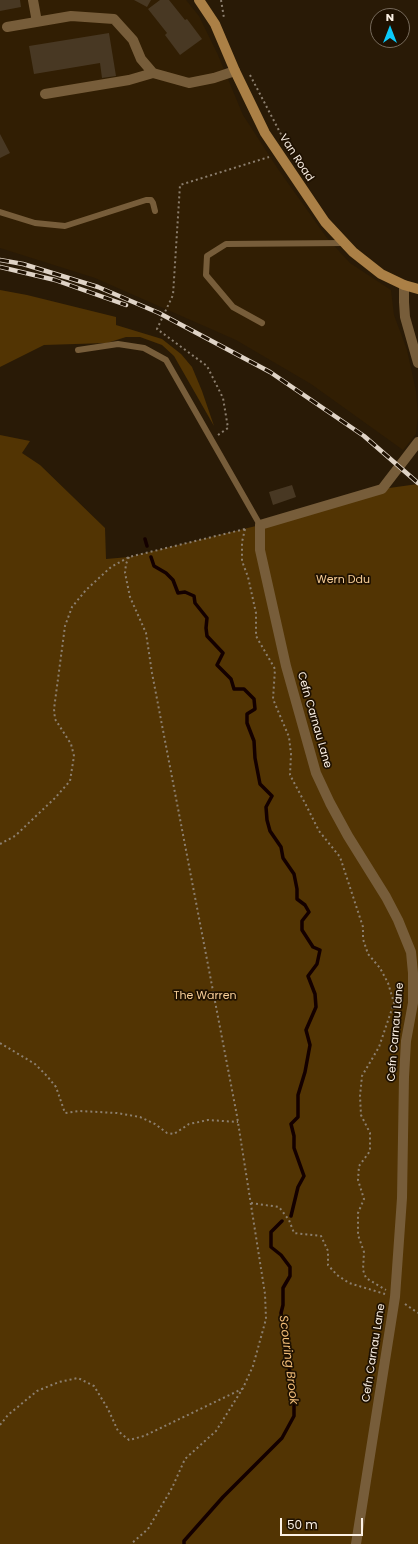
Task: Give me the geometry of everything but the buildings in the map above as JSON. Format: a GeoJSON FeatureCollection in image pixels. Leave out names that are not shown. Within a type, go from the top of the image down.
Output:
{"type":"FeatureCollection","features":[{"type":"Feature","properties":{"kind":"street"},"geometry":{"type":"LineString","coordinates":[[33,0],[37,22]]}},
{"type":"Feature","properties":{"kind":"street","name":"Van Road"},"geometry":{"type":"LineString","coordinates":[[199,0],[216,24],[235,71],[265,133],[325,222],[353,252],[381,274],[404,285],[418,289]]}},
{"type":"Feature","properties":{"kind":"street"},"geometry":{"type":"LineString","coordinates":[[7,27],[71,16],[114,19],[133,40],[141,59],[153,73]]}},
{"type":"Feature","properties":{"kind":"street"},"geometry":{"type":"LineString","coordinates":[[45,94],[129,80],[153,73],[189,83],[214,78],[235,71]]}},
{"type":"Feature","properties":{"kind":"street"},"geometry":{"type":"LineString","coordinates":[[404,285],[405,317],[415,341],[418,363]]}},
{"type":"Feature","properties":{"kind":"street"},"geometry":{"type":"LineString","coordinates":[[260,525],[382,489],[418,442]]}},
{"type":"Feature","properties":{"kind":"street","name":"Cefn Carnau Lane"},"geometry":{"type":"LineString","coordinates":[[260,525],[260,550],[274,615],[286,666],[316,774],[348,836],[386,897],[406,937],[411,952],[413,972],[413,1003],[406,1041],[404,1070],[402,1198],[393,1296],[356,1544]]}},
{"type":"Feature","properties":{"kind":"lane"},"geometry":{"type":"LineString","coordinates":[[0,212],[35,223],[65,226],[146,200],[151,200],[155,211]]}},
{"type":"Feature","properties":{"kind":"lane"},"geometry":{"type":"LineString","coordinates":[[262,323],[232,307],[206,275],[206,256],[226,244],[344,243]]}},
{"type":"Feature","properties":{"kind":"lane"},"geometry":{"type":"LineString","coordinates":[[78,350],[118,344],[144,348],[166,360],[260,525]]}},
{"type":"Feature","properties":{"kind":"path"},"geometry":{"type":"LineString","coordinates":[[221,0],[225,20],[221,22]]}},
{"type":"Feature","properties":{"kind":"path"},"geometry":{"type":"LineString","coordinates":[[249,73],[285,144]]}},
{"type":"Feature","properties":{"kind":"path"},"geometry":{"type":"LineString","coordinates":[[211,440],[228,428],[223,398],[207,366],[157,329],[173,295],[180,185],[279,154]]}},
{"type":"Feature","properties":{"kind":"path"},"geometry":{"type":"LineString","coordinates":[[0,844],[15,836],[55,798],[70,780],[74,756],[70,744],[55,719],[54,709],[65,626],[72,607],[86,590],[112,567],[129,557],[245,529],[242,542],[242,561],[248,577],[256,613],[256,636],[275,669],[273,699],[289,737],[291,754],[290,775],[319,831],[340,857],[363,927],[363,939],[368,954],[380,968],[388,983],[394,1003],[379,1047],[362,1076],[360,1096],[361,1115],[370,1133],[370,1151],[360,1166],[358,1180],[364,1200],[358,1213],[358,1235],[364,1252],[363,1270],[366,1278],[391,1292],[393,1296]]}},
{"type":"Feature","properties":{"kind":"path"},"geometry":{"type":"LineString","coordinates":[[129,557],[126,564],[125,573],[130,597],[146,633],[152,673],[238,1122],[265,1294],[266,1320],[254,1366],[243,1388],[216,1431],[185,1459],[172,1488],[148,1529],[131,1544]]}},
{"type":"Feature","properties":{"kind":"path"},"geometry":{"type":"LineString","coordinates":[[0,1043],[35,1064],[47,1076],[56,1087],[65,1113],[79,1111],[117,1113],[140,1117],[155,1124],[167,1133],[174,1134],[189,1124],[208,1120],[238,1122]]}},
{"type":"Feature","properties":{"kind":"path"},"geometry":{"type":"LineString","coordinates":[[251,1203],[279,1207],[289,1220],[294,1233],[321,1236],[328,1251],[328,1265],[349,1283],[393,1296],[418,1313]]}},
{"type":"Feature","properties":{"kind":"path"},"geometry":{"type":"LineString","coordinates":[[0,1425],[8,1415],[37,1391],[59,1382],[78,1378],[94,1386],[108,1408],[118,1431],[129,1440],[144,1436],[243,1388]]}},
{"type":"Feature","properties":{"kind":"shaded area"},"geometry":{"type":"Polygon","coordinates":[[[0,0],[186,0],[199,16],[218,55],[243,115],[278,169],[327,238],[350,263],[391,290],[394,315],[407,350],[416,391],[418,415],[416,434],[403,450],[311,384],[236,340],[95,278],[0,248],[0,0]]]}},
{"type":"Feature","properties":{"kind":"green space"},"geometry":{"type":"Polygon","coordinates":[[[0,290],[27,295],[116,317],[116,325],[162,339],[181,354],[192,367],[214,426],[174,356],[162,345],[140,337],[126,337],[107,343],[44,345],[0,367],[0,290]]]}},
{"type":"Feature","properties":{"kind":"green space","name":"The Warren"},"geometry":{"type":"Polygon","coordinates":[[[0,435],[30,441],[22,453],[40,465],[105,528],[106,559],[129,557],[260,525],[382,489],[418,484],[418,1544],[0,1544],[0,435]]]}},
{"type":"Feature","properties":{"kind":"waterway","name":"Scouring Brook"},"geometry":{"type":"LineString","coordinates":[[145,539],[147,546]]}},
{"type":"Feature","properties":{"kind":"waterway","name":"Scouring Brook"},"geometry":{"type":"LineString","coordinates":[[151,557],[154,566],[166,573],[173,580],[178,593],[185,592],[194,596],[195,603],[207,618],[207,636],[223,653],[217,665],[231,679],[234,689],[244,689],[254,699],[255,709],[247,714],[247,723],[254,741],[255,758],[260,784],[272,796],[266,807],[267,820],[270,831],[281,847],[283,858],[294,874],[297,899],[305,905],[309,912],[302,921],[302,930],[313,947],[320,950],[317,964],[308,976],[315,994],[316,1007],[306,1030],[310,1045],[305,1072],[298,1095],[298,1117],[291,1124],[294,1136],[294,1148],[304,1176],[298,1187],[291,1216]]}},
{"type":"Feature","properties":{"kind":"waterway","name":"Scouring Brook"},"geometry":{"type":"LineString","coordinates":[[184,1544],[184,1541],[223,1497],[282,1438],[294,1416],[294,1399],[281,1313],[283,1305],[283,1288],[290,1276],[290,1267],[281,1255],[271,1247],[271,1232],[282,1221]]}},
{"type":"Feature","properties":{"kind":"railway"},"geometry":{"type":"LineString","coordinates":[[0,260],[23,264],[98,287],[159,313],[270,372],[364,436],[418,483]]}},
{"type":"Feature","properties":{"kind":"railway"},"geometry":{"type":"LineString","coordinates":[[0,267],[55,280],[126,305]]}},
{"type":"Feature","properties":{"kind":"park label","name":"Wern Ddu"},"geometry":{"type":"Point","coordinates":[343,580]}}]}
